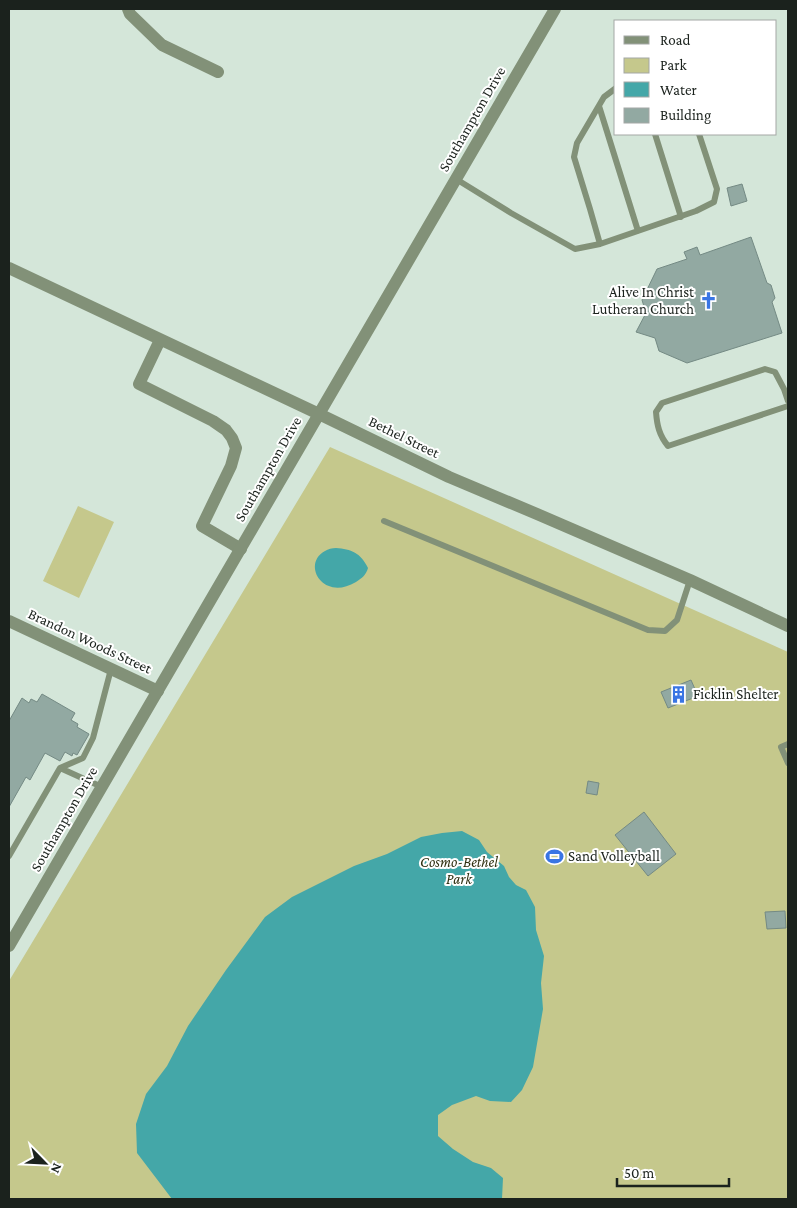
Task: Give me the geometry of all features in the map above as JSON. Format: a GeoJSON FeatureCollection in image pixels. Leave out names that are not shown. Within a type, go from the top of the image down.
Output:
{"type":"FeatureCollection","features":[{"type":"Feature","properties":{"kind":"street"},"geometry":{"type":"LineString","coordinates":[[128,9],[130,14],[162,45],[218,72]]}},
{"type":"Feature","properties":{"kind":"street","name":"Southampton Drive"},"geometry":{"type":"LineString","coordinates":[[9,946],[16,929],[102,787],[555,9]]}},
{"type":"Feature","properties":{"kind":"street","name":"Bethel Street"},"geometry":{"type":"LineString","coordinates":[[9,268],[449,477],[690,580],[788,626]]}},
{"type":"Feature","properties":{"kind":"street"},"geometry":{"type":"LineString","coordinates":[[160,340],[139,384],[213,421],[226,430],[232,438],[236,448],[231,466],[202,526],[241,549]]}},
{"type":"Feature","properties":{"kind":"street","name":"Brandon Woods Street"},"geometry":{"type":"LineString","coordinates":[[9,621],[158,691]]}},
{"type":"Feature","properties":{"kind":"lane"},"geometry":{"type":"LineString","coordinates":[[600,244],[574,157],[577,143],[604,97],[614,90]]}},
{"type":"Feature","properties":{"kind":"lane"},"geometry":{"type":"LineString","coordinates":[[599,106],[638,232]]}},
{"type":"Feature","properties":{"kind":"lane"},"geometry":{"type":"LineString","coordinates":[[655,135],[681,217]]}},
{"type":"Feature","properties":{"kind":"lane"},"geometry":{"type":"LineString","coordinates":[[456,179],[575,249],[600,244],[638,232],[681,217],[714,202],[717,189],[699,135]]}},
{"type":"Feature","properties":{"kind":"lane"},"geometry":{"type":"LineString","coordinates":[[788,401],[775,372],[765,370],[662,403],[656,412],[657,428],[668,446],[788,406]]}},
{"type":"Feature","properties":{"kind":"lane"},"geometry":{"type":"LineString","coordinates":[[384,521],[648,630],[666,631],[677,620],[690,580]]}},
{"type":"Feature","properties":{"kind":"lane"},"geometry":{"type":"LineString","coordinates":[[9,856],[60,768],[84,758],[93,738],[111,669]]}},
{"type":"Feature","properties":{"kind":"lane"},"geometry":{"type":"LineString","coordinates":[[788,744],[781,747],[788,763]]}},
{"type":"Feature","properties":{"kind":"lane"},"geometry":{"type":"LineString","coordinates":[[60,768],[102,787]]}},
{"type":"Feature","properties":{"kind":"green space","name":"Cosmo-Bethel Park"},"geometry":{"type":"Polygon","coordinates":[[[330,447],[788,652],[788,1199],[9,1199],[9,981],[330,447]]]}},
{"type":"Feature","properties":{"kind":"green space"},"geometry":{"type":"Polygon","coordinates":[[[78,506],[114,522],[79,598],[43,581],[78,506]]]}},
{"type":"Feature","properties":{"kind":"water"},"geometry":{"type":"Polygon","coordinates":[[[346,549],[359,555],[368,568],[360,579],[344,587],[334,587],[325,584],[319,579],[316,572],[315,564],[318,557],[326,550],[346,549]]]}},
{"type":"Feature","properties":{"kind":"water"},"geometry":{"type":"Polygon","coordinates":[[[462,831],[479,840],[487,852],[504,866],[509,877],[516,885],[526,890],[535,907],[536,930],[544,956],[541,983],[543,1009],[533,1067],[522,1090],[511,1102],[490,1101],[476,1096],[452,1105],[438,1115],[438,1136],[473,1162],[491,1168],[503,1178],[502,1199],[172,1199],[137,1153],[136,1124],[146,1094],[167,1066],[188,1026],[265,917],[292,897],[354,866],[387,854],[421,837],[462,831]]]}},
{"type":"Feature","properties":{"kind":"building"},"geometry":{"type":"Polygon","coordinates":[[[742,184],[747,201],[731,206],[727,188],[742,184]]]}},
{"type":"Feature","properties":{"kind":"building","name":"Alive In Christ Lutheran Church"},"geometry":{"type":"Polygon","coordinates":[[[751,237],[767,283],[771,285],[775,298],[772,302],[782,333],[687,363],[659,351],[655,338],[636,332],[646,313],[642,300],[657,269],[687,259],[684,252],[697,247],[700,255],[751,237]]]}},
{"type":"Feature","properties":{"kind":"building","name":"Ficklin Shelter"},"geometry":{"type":"Polygon","coordinates":[[[691,680],[698,696],[668,708],[661,692],[691,680]]]}},
{"type":"Feature","properties":{"kind":"building"},"geometry":{"type":"Polygon","coordinates":[[[42,694],[75,713],[71,720],[78,724],[77,727],[89,734],[77,755],[73,753],[72,756],[65,752],[60,761],[45,753],[30,780],[26,777],[9,807],[9,721],[22,698],[29,703],[31,699],[37,702],[42,694]]]}},
{"type":"Feature","properties":{"kind":"building"},"geometry":{"type":"Polygon","coordinates":[[[588,781],[599,783],[597,795],[586,793],[588,781]]]}},
{"type":"Feature","properties":{"kind":"building"},"geometry":{"type":"Polygon","coordinates":[[[644,812],[676,854],[648,876],[615,835],[644,812]]]}},
{"type":"Feature","properties":{"kind":"building"},"geometry":{"type":"Polygon","coordinates":[[[785,911],[786,928],[767,929],[765,912],[785,911]]]}},
{"type":"Feature","properties":{"kind":"place","name":"Alive In Christ Lutheran Church"},"geometry":{"type":"Point","coordinates":[708,301]}},
{"type":"Feature","properties":{"kind":"place","name":"Ficklin Shelter"},"geometry":{"type":"Point","coordinates":[679,694]}},
{"type":"Feature","properties":{"kind":"place","name":"Sand Volleyball"},"geometry":{"type":"Point","coordinates":[554,856]}}]}
